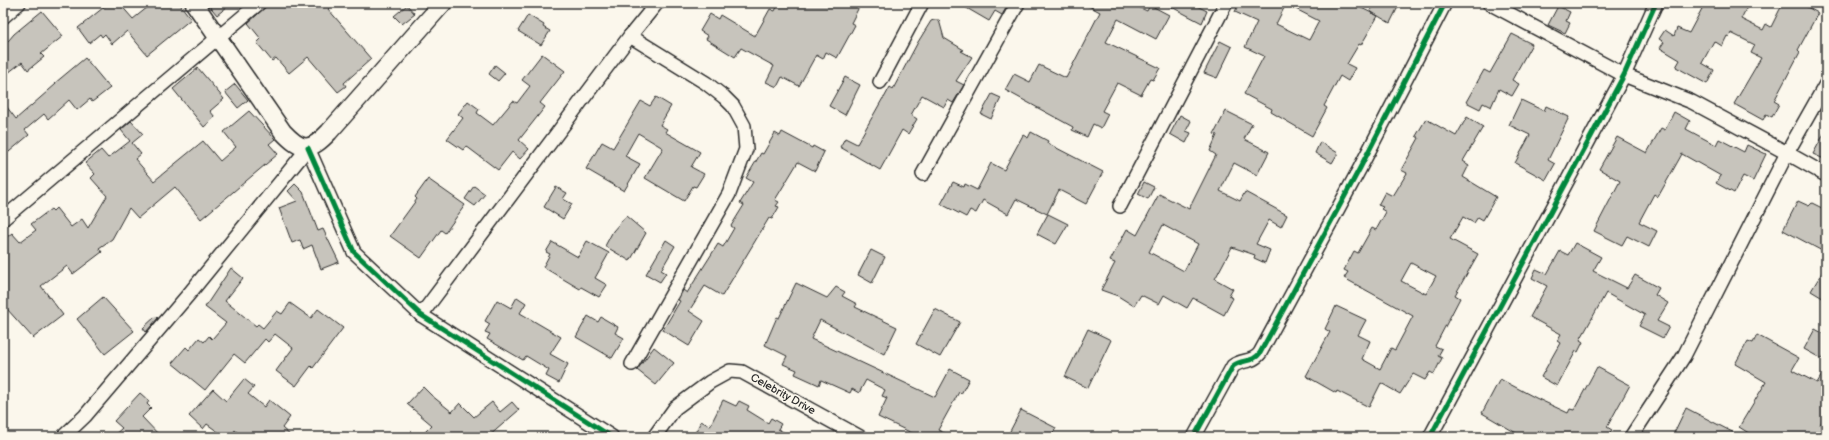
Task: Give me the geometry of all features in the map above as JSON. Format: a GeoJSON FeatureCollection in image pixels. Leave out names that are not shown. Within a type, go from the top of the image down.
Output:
{"type":"FeatureCollection","features":[{"type":"Feature","properties":{"kind":"street"},"geometry":{"type":"LineString","coordinates":[[194,3],[284,132],[293,142],[302,147],[308,148],[314,146],[329,132],[442,3]]}},
{"type":"Feature","properties":{"kind":"street"},"geometry":{"type":"LineString","coordinates":[[3,219],[259,3]]}},
{"type":"Feature","properties":{"kind":"street"},"geometry":{"type":"LineString","coordinates":[[421,315],[630,36],[657,3]]}},
{"type":"Feature","properties":{"kind":"street"},"geometry":{"type":"LineString","coordinates":[[880,82],[922,3]]}},
{"type":"Feature","properties":{"kind":"street"},"geometry":{"type":"LineString","coordinates":[[923,174],[1018,3]]}},
{"type":"Feature","properties":{"kind":"street"},"geometry":{"type":"LineString","coordinates":[[1120,206],[1226,3]]}},
{"type":"Feature","properties":{"kind":"street"},"geometry":{"type":"LineString","coordinates":[[1194,437],[1233,366],[1252,360],[1260,353],[1360,168],[1445,3]]}},
{"type":"Feature","properties":{"kind":"street"},"geometry":{"type":"LineString","coordinates":[[1489,3],[1624,75],[1692,102],[1826,175]]}},
{"type":"Feature","properties":{"kind":"street"},"geometry":{"type":"LineString","coordinates":[[1430,437],[1624,75],[1656,3]]}},
{"type":"Feature","properties":{"kind":"street"},"geometry":{"type":"LineString","coordinates":[[630,36],[706,83],[724,97],[733,106],[744,126],[746,149],[729,194],[632,364]]}},
{"type":"Feature","properties":{"kind":"street"},"geometry":{"type":"LineString","coordinates":[[1631,437],[1684,356],[1787,153],[1826,84]]}},
{"type":"Feature","properties":{"kind":"street"},"geometry":{"type":"LineString","coordinates":[[308,148],[354,252],[421,315],[612,437]]}},
{"type":"Feature","properties":{"kind":"street"},"geometry":{"type":"LineString","coordinates":[[63,437],[84,416],[189,294],[308,148]]}},
{"type":"Feature","properties":{"kind":"street","name":"Celebrity Drive"},"geometry":{"type":"LineString","coordinates":[[654,437],[675,408],[710,382],[730,371],[742,372],[860,437]]}},
{"type":"Feature","properties":{"kind":"building"},"geometry":{"type":"Polygon","coordinates":[[[109,3],[119,3],[133,19],[153,3],[179,3],[191,19],[147,55],[127,31],[112,44],[105,34],[102,37],[100,34],[89,43],[78,28],[109,3]]]}},
{"type":"Feature","properties":{"kind":"building"},"geometry":{"type":"Polygon","coordinates":[[[207,3],[232,3],[217,15],[207,3]]]}},
{"type":"Feature","properties":{"kind":"building"},"geometry":{"type":"Polygon","coordinates":[[[270,3],[335,3],[328,9],[371,59],[344,83],[346,86],[338,92],[308,57],[289,73],[276,58],[272,61],[257,43],[261,39],[248,23],[270,3]]]}},
{"type":"Feature","properties":{"kind":"building"},"geometry":{"type":"Polygon","coordinates":[[[779,3],[861,3],[851,23],[855,25],[837,58],[826,52],[823,59],[816,55],[799,86],[782,77],[777,87],[766,82],[774,66],[741,48],[735,57],[706,39],[708,36],[700,31],[710,14],[718,19],[720,15],[755,36],[770,9],[775,11],[779,3]]]}},
{"type":"Feature","properties":{"kind":"building"},"geometry":{"type":"Polygon","coordinates":[[[958,3],[1009,3],[1002,15],[995,11],[989,21],[958,3]]]}},
{"type":"Feature","properties":{"kind":"building"},"geometry":{"type":"Polygon","coordinates":[[[1083,3],[1130,3],[1147,11],[1150,5],[1169,15],[1156,39],[1118,19],[1106,42],[1160,68],[1153,80],[1150,79],[1141,95],[1117,83],[1102,111],[1108,114],[1101,128],[1093,124],[1087,137],[1072,130],[1073,127],[1005,90],[1014,74],[1030,82],[1039,65],[1066,78],[1100,12],[1083,3]]]}},
{"type":"Feature","properties":{"kind":"building"},"geometry":{"type":"Polygon","coordinates":[[[1164,3],[1191,3],[1207,11],[1202,23],[1164,3]]]}},
{"type":"Feature","properties":{"kind":"building"},"geometry":{"type":"Polygon","coordinates":[[[1239,3],[1351,3],[1378,16],[1361,45],[1359,44],[1347,64],[1355,68],[1348,81],[1340,76],[1324,106],[1327,108],[1312,136],[1271,112],[1272,109],[1244,94],[1264,56],[1245,47],[1257,22],[1235,12],[1239,3]],[[1286,4],[1276,24],[1309,40],[1319,21],[1286,4]]]}},
{"type":"Feature","properties":{"kind":"building"},"geometry":{"type":"Polygon","coordinates":[[[1374,3],[1400,3],[1390,23],[1370,11],[1374,3]]]}},
{"type":"Feature","properties":{"kind":"building"},"geometry":{"type":"Polygon","coordinates":[[[1705,3],[1739,3],[1747,7],[1741,19],[1763,30],[1766,24],[1771,27],[1783,3],[1809,3],[1807,7],[1818,13],[1798,50],[1800,52],[1774,101],[1779,104],[1772,117],[1766,114],[1763,120],[1734,104],[1761,58],[1751,53],[1755,45],[1731,33],[1729,37],[1727,36],[1722,46],[1714,41],[1702,63],[1714,70],[1707,84],[1676,67],[1680,60],[1660,48],[1664,42],[1659,39],[1665,30],[1674,36],[1677,28],[1689,33],[1705,3]]]}},
{"type":"Feature","properties":{"kind":"building"},"geometry":{"type":"Polygon","coordinates":[[[407,5],[415,14],[402,24],[394,16],[407,5]]]}},
{"type":"Feature","properties":{"kind":"building"},"geometry":{"type":"Polygon","coordinates":[[[1558,6],[1570,12],[1566,21],[1570,23],[1565,33],[1548,25],[1558,6]]]}},
{"type":"Feature","properties":{"kind":"building"},"geometry":{"type":"Polygon","coordinates":[[[42,11],[63,36],[41,54],[44,57],[28,70],[22,62],[3,77],[3,47],[14,34],[42,11]]]}},
{"type":"Feature","properties":{"kind":"building"},"geometry":{"type":"Polygon","coordinates":[[[528,15],[544,25],[543,27],[550,31],[541,45],[518,31],[528,15]]]}},
{"type":"Feature","properties":{"kind":"building"},"geometry":{"type":"Polygon","coordinates":[[[939,20],[944,38],[964,50],[961,51],[972,57],[956,81],[964,85],[953,103],[948,100],[944,107],[922,95],[911,115],[917,119],[908,134],[902,130],[880,170],[840,147],[845,138],[857,144],[883,98],[890,87],[893,89],[918,42],[931,21],[939,20]]]}},
{"type":"Feature","properties":{"kind":"building"},"geometry":{"type":"Polygon","coordinates":[[[1512,34],[1532,44],[1512,80],[1519,84],[1512,96],[1499,89],[1491,107],[1483,103],[1480,109],[1466,102],[1484,70],[1490,73],[1512,34]]]}},
{"type":"Feature","properties":{"kind":"building"},"geometry":{"type":"Polygon","coordinates":[[[1220,41],[1232,47],[1217,78],[1204,73],[1220,41]]]}},
{"type":"Feature","properties":{"kind":"building"},"geometry":{"type":"Polygon","coordinates":[[[542,54],[565,71],[540,103],[545,107],[519,140],[529,149],[520,159],[512,152],[498,170],[466,146],[463,150],[447,139],[463,118],[458,114],[468,101],[479,109],[477,113],[493,125],[513,101],[517,103],[530,86],[522,80],[542,54]]]}},
{"type":"Feature","properties":{"kind":"building"},"geometry":{"type":"Polygon","coordinates":[[[85,58],[110,88],[92,102],[90,99],[77,110],[69,100],[48,119],[44,114],[25,130],[29,135],[3,157],[3,102],[16,119],[85,58]]]}},
{"type":"Feature","properties":{"kind":"building"},"geometry":{"type":"Polygon","coordinates":[[[495,65],[505,73],[498,81],[489,74],[495,65]]]}},
{"type":"Feature","properties":{"kind":"building"},"geometry":{"type":"Polygon","coordinates":[[[198,68],[224,99],[210,111],[215,117],[204,127],[173,89],[198,68]]]}},
{"type":"Feature","properties":{"kind":"building"},"geometry":{"type":"Polygon","coordinates":[[[845,77],[860,85],[845,115],[829,106],[845,77]]]}},
{"type":"Feature","properties":{"kind":"building"},"geometry":{"type":"Polygon","coordinates":[[[235,84],[248,100],[238,108],[225,92],[235,84]]]}},
{"type":"Feature","properties":{"kind":"building"},"geometry":{"type":"Polygon","coordinates":[[[992,94],[1001,98],[991,119],[981,114],[992,94]]]}},
{"type":"Feature","properties":{"kind":"building"},"geometry":{"type":"Polygon","coordinates":[[[656,97],[671,106],[660,125],[667,129],[665,132],[700,152],[691,167],[704,174],[696,187],[693,186],[684,201],[645,178],[663,148],[638,133],[625,156],[640,164],[624,191],[586,169],[602,142],[613,148],[641,101],[650,106],[656,97]]]}},
{"type":"Feature","properties":{"kind":"building"},"geometry":{"type":"Polygon","coordinates":[[[1521,100],[1544,111],[1546,106],[1569,117],[1548,160],[1555,164],[1546,180],[1515,163],[1530,135],[1509,125],[1521,100]]]}},
{"type":"Feature","properties":{"kind":"building"},"geometry":{"type":"Polygon","coordinates":[[[249,111],[275,139],[269,144],[278,154],[201,219],[175,187],[138,218],[129,208],[112,239],[99,248],[102,252],[73,274],[67,266],[41,286],[63,315],[33,338],[7,309],[3,312],[3,240],[12,233],[20,242],[36,230],[31,224],[51,209],[53,211],[56,208],[71,227],[82,219],[88,228],[107,196],[91,178],[95,174],[85,163],[101,150],[108,158],[130,141],[121,130],[131,121],[143,134],[132,143],[141,154],[135,159],[154,181],[203,141],[220,161],[236,147],[224,132],[249,111]]]}},
{"type":"Feature","properties":{"kind":"building"},"geometry":{"type":"Polygon","coordinates":[[[1226,111],[1252,124],[1244,139],[1269,152],[1257,175],[1234,163],[1220,191],[1240,201],[1245,192],[1287,215],[1281,227],[1269,220],[1256,244],[1270,250],[1265,263],[1254,258],[1255,255],[1232,247],[1215,279],[1233,289],[1229,296],[1233,298],[1224,315],[1193,298],[1187,308],[1164,295],[1159,304],[1141,295],[1134,306],[1118,296],[1101,290],[1115,263],[1110,261],[1127,229],[1137,235],[1159,194],[1189,209],[1216,155],[1210,151],[1217,135],[1214,134],[1226,111]],[[1163,225],[1149,252],[1184,271],[1198,244],[1163,225]]]}},
{"type":"Feature","properties":{"kind":"building"},"geometry":{"type":"Polygon","coordinates":[[[1674,112],[1690,121],[1686,129],[1716,145],[1719,139],[1744,152],[1747,145],[1766,154],[1753,181],[1743,176],[1734,193],[1716,183],[1721,176],[1682,154],[1658,197],[1654,194],[1639,222],[1657,231],[1649,247],[1627,236],[1622,245],[1594,231],[1620,181],[1599,169],[1617,137],[1647,153],[1661,128],[1665,130],[1674,112]]]}},
{"type":"Feature","properties":{"kind":"building"},"geometry":{"type":"Polygon","coordinates":[[[1180,115],[1191,121],[1186,131],[1191,133],[1186,143],[1170,134],[1180,115]]]}},
{"type":"Feature","properties":{"kind":"building"},"geometry":{"type":"Polygon","coordinates":[[[1467,117],[1483,127],[1463,161],[1469,165],[1463,177],[1496,197],[1483,220],[1478,217],[1474,223],[1463,217],[1450,239],[1478,254],[1455,295],[1460,298],[1435,346],[1442,349],[1438,356],[1442,358],[1434,374],[1430,372],[1425,380],[1413,374],[1400,394],[1381,383],[1369,407],[1337,391],[1336,393],[1306,376],[1330,332],[1325,329],[1336,306],[1366,320],[1358,335],[1370,341],[1362,359],[1380,369],[1391,348],[1395,350],[1413,316],[1344,278],[1348,272],[1344,270],[1354,251],[1358,253],[1372,228],[1376,230],[1386,212],[1381,209],[1383,207],[1378,205],[1385,192],[1393,196],[1407,173],[1401,170],[1419,138],[1416,136],[1426,119],[1456,136],[1467,117]],[[1411,263],[1401,281],[1426,294],[1436,276],[1411,263]]]}},
{"type":"Feature","properties":{"kind":"building"},"geometry":{"type":"Polygon","coordinates":[[[1826,130],[1826,160],[1813,154],[1826,130]]]}},
{"type":"Feature","properties":{"kind":"building"},"geometry":{"type":"Polygon","coordinates":[[[782,132],[812,148],[813,146],[824,152],[815,171],[798,162],[775,200],[779,202],[776,206],[779,207],[772,219],[769,218],[722,296],[705,286],[689,311],[704,321],[689,346],[663,330],[680,301],[678,300],[683,290],[687,293],[718,244],[723,247],[734,228],[731,226],[744,205],[740,203],[753,182],[746,178],[761,153],[763,154],[775,133],[780,136],[782,132]]]}},
{"type":"Feature","properties":{"kind":"building"},"geometry":{"type":"Polygon","coordinates":[[[1031,132],[1048,141],[1047,143],[1103,172],[1086,204],[1059,190],[1047,214],[1016,199],[1008,214],[983,200],[976,213],[970,210],[966,217],[941,204],[953,182],[964,187],[965,184],[977,190],[991,163],[1004,170],[1023,135],[1028,138],[1031,132]]]}},
{"type":"Feature","properties":{"kind":"building"},"geometry":{"type":"Polygon","coordinates":[[[1320,142],[1338,153],[1332,163],[1315,153],[1320,142]]]}},
{"type":"Feature","properties":{"kind":"building"},"geometry":{"type":"Polygon","coordinates":[[[428,179],[465,205],[445,233],[441,230],[421,258],[390,236],[417,199],[415,197],[428,179]]]}},
{"type":"Feature","properties":{"kind":"building"},"geometry":{"type":"Polygon","coordinates":[[[1144,182],[1154,187],[1148,199],[1138,194],[1144,182]]]}},
{"type":"Feature","properties":{"kind":"building"},"geometry":{"type":"Polygon","coordinates":[[[295,184],[303,192],[318,231],[323,229],[339,262],[321,269],[312,245],[303,249],[300,240],[292,243],[279,208],[297,201],[288,191],[295,184]]]}},
{"type":"Feature","properties":{"kind":"building"},"geometry":{"type":"Polygon","coordinates":[[[474,186],[485,194],[475,206],[465,199],[474,186]]]}},
{"type":"Feature","properties":{"kind":"building"},"geometry":{"type":"Polygon","coordinates":[[[556,187],[567,193],[563,199],[572,204],[563,219],[544,207],[556,187]]]}},
{"type":"Feature","properties":{"kind":"building"},"geometry":{"type":"Polygon","coordinates":[[[1798,201],[1809,206],[1812,203],[1826,210],[1826,253],[1783,230],[1798,201]]]}},
{"type":"Feature","properties":{"kind":"building"},"geometry":{"type":"Polygon","coordinates":[[[1048,214],[1068,224],[1056,244],[1037,234],[1048,214]]]}},
{"type":"Feature","properties":{"kind":"building"},"geometry":{"type":"Polygon","coordinates":[[[626,216],[646,233],[630,261],[605,246],[613,231],[626,216]]]}},
{"type":"Feature","properties":{"kind":"building"},"geometry":{"type":"Polygon","coordinates":[[[666,240],[675,246],[661,270],[666,273],[660,282],[646,274],[666,240]]]}},
{"type":"Feature","properties":{"kind":"building"},"geometry":{"type":"Polygon","coordinates":[[[587,241],[609,253],[595,278],[607,285],[599,297],[581,287],[580,289],[543,267],[550,254],[546,252],[552,242],[578,257],[587,241]]]}},
{"type":"Feature","properties":{"kind":"building"},"geometry":{"type":"Polygon","coordinates":[[[1575,243],[1601,257],[1593,271],[1627,288],[1635,275],[1659,288],[1655,295],[1668,303],[1657,321],[1669,327],[1663,338],[1639,326],[1645,315],[1606,293],[1580,340],[1583,342],[1578,352],[1576,351],[1557,386],[1541,377],[1560,343],[1557,341],[1561,334],[1530,317],[1547,286],[1532,278],[1536,269],[1547,274],[1560,251],[1568,255],[1575,243]]]}},
{"type":"Feature","properties":{"kind":"building"},"geometry":{"type":"Polygon","coordinates":[[[871,250],[885,257],[872,283],[858,275],[871,250]]]}},
{"type":"Feature","properties":{"kind":"building"},"geometry":{"type":"Polygon","coordinates":[[[1826,266],[1826,300],[1811,291],[1826,266]]]}},
{"type":"Feature","properties":{"kind":"building"},"geometry":{"type":"Polygon","coordinates":[[[231,268],[243,278],[225,301],[256,326],[258,324],[263,328],[277,311],[282,314],[290,303],[311,318],[318,309],[343,328],[313,368],[311,366],[296,386],[276,371],[293,348],[275,334],[268,342],[265,339],[245,363],[234,354],[205,390],[172,363],[186,347],[189,350],[199,338],[204,342],[209,336],[212,339],[226,323],[205,307],[231,268]]]}},
{"type":"Feature","properties":{"kind":"building"},"geometry":{"type":"Polygon","coordinates":[[[796,283],[827,298],[836,287],[845,292],[842,296],[857,304],[855,307],[897,327],[884,354],[820,320],[811,339],[935,397],[950,369],[969,379],[961,394],[959,392],[938,430],[953,437],[912,437],[914,434],[878,417],[887,398],[882,396],[885,390],[866,380],[859,393],[852,389],[850,393],[821,380],[819,385],[795,374],[797,370],[783,364],[787,356],[765,345],[777,317],[779,318],[796,283]]]}},
{"type":"Feature","properties":{"kind":"building"},"geometry":{"type":"Polygon","coordinates":[[[103,297],[134,331],[105,354],[77,319],[103,297]]]}},
{"type":"Feature","properties":{"kind":"building"},"geometry":{"type":"Polygon","coordinates":[[[517,297],[526,303],[520,313],[561,337],[550,354],[568,364],[559,383],[546,376],[549,370],[526,356],[523,360],[487,339],[490,334],[485,332],[490,324],[485,321],[497,300],[511,308],[517,297]]]}},
{"type":"Feature","properties":{"kind":"building"},"geometry":{"type":"Polygon","coordinates":[[[935,309],[960,322],[940,357],[916,344],[935,309]]]}},
{"type":"Feature","properties":{"kind":"building"},"geometry":{"type":"Polygon","coordinates":[[[156,316],[158,318],[146,332],[143,328],[156,316]]]}},
{"type":"Feature","properties":{"kind":"building"},"geometry":{"type":"Polygon","coordinates":[[[588,316],[598,322],[601,317],[618,327],[615,333],[624,338],[612,358],[576,337],[588,316]]]}},
{"type":"Feature","properties":{"kind":"building"},"geometry":{"type":"Polygon","coordinates":[[[1088,329],[1111,340],[1088,388],[1065,377],[1088,329]]]}},
{"type":"Feature","properties":{"kind":"building"},"geometry":{"type":"Polygon","coordinates":[[[1815,329],[1826,335],[1826,353],[1822,359],[1804,349],[1815,329]]]}},
{"type":"Feature","properties":{"kind":"building"},"geometry":{"type":"Polygon","coordinates":[[[1757,335],[1799,358],[1792,370],[1817,383],[1826,368],[1826,413],[1820,425],[1826,428],[1821,437],[1755,437],[1739,427],[1766,382],[1735,364],[1748,341],[1753,343],[1757,335]]]}},
{"type":"Feature","properties":{"kind":"building"},"geometry":{"type":"Polygon","coordinates":[[[654,347],[674,363],[656,385],[637,370],[654,347]]]}},
{"type":"Feature","properties":{"kind":"building"},"geometry":{"type":"Polygon","coordinates":[[[1597,367],[1630,385],[1607,427],[1612,430],[1608,437],[1523,437],[1482,413],[1500,379],[1568,413],[1570,409],[1574,410],[1597,367]]]}},
{"type":"Feature","properties":{"kind":"building"},"geometry":{"type":"Polygon","coordinates":[[[244,379],[254,387],[248,394],[264,407],[269,400],[290,417],[282,428],[292,437],[242,437],[235,430],[230,437],[225,437],[207,424],[203,429],[189,416],[213,389],[226,401],[244,379]]]}},
{"type":"Feature","properties":{"kind":"building"},"geometry":{"type":"Polygon","coordinates":[[[423,387],[452,412],[460,403],[474,417],[492,402],[500,412],[512,402],[519,410],[488,437],[420,437],[432,425],[407,404],[423,387]]]}},
{"type":"Feature","properties":{"kind":"building"},"geometry":{"type":"Polygon","coordinates":[[[140,393],[149,401],[147,404],[151,408],[142,417],[161,437],[112,437],[122,428],[114,421],[140,393]]]}},
{"type":"Feature","properties":{"kind":"building"},"geometry":{"type":"Polygon","coordinates":[[[723,400],[736,406],[739,401],[749,406],[747,410],[768,423],[771,418],[781,424],[778,429],[792,437],[693,437],[701,421],[710,426],[723,400]]]}},
{"type":"Feature","properties":{"kind":"building"},"geometry":{"type":"Polygon","coordinates":[[[1686,408],[1742,437],[1672,437],[1686,408]]]}},
{"type":"Feature","properties":{"kind":"building"},"geometry":{"type":"Polygon","coordinates":[[[1021,410],[1056,428],[1051,437],[1007,437],[1021,410]]]}},
{"type":"Feature","properties":{"kind":"cycle path"},"geometry":{"type":"LineString","coordinates":[[1194,437],[1233,366],[1240,362],[1251,360],[1260,353],[1360,168],[1445,3]]}},
{"type":"Feature","properties":{"kind":"cycle path"},"geometry":{"type":"LineString","coordinates":[[1430,437],[1624,75],[1656,3]]}},
{"type":"Feature","properties":{"kind":"cycle path"},"geometry":{"type":"LineString","coordinates":[[308,148],[354,252],[421,315],[612,437]]}}]}
